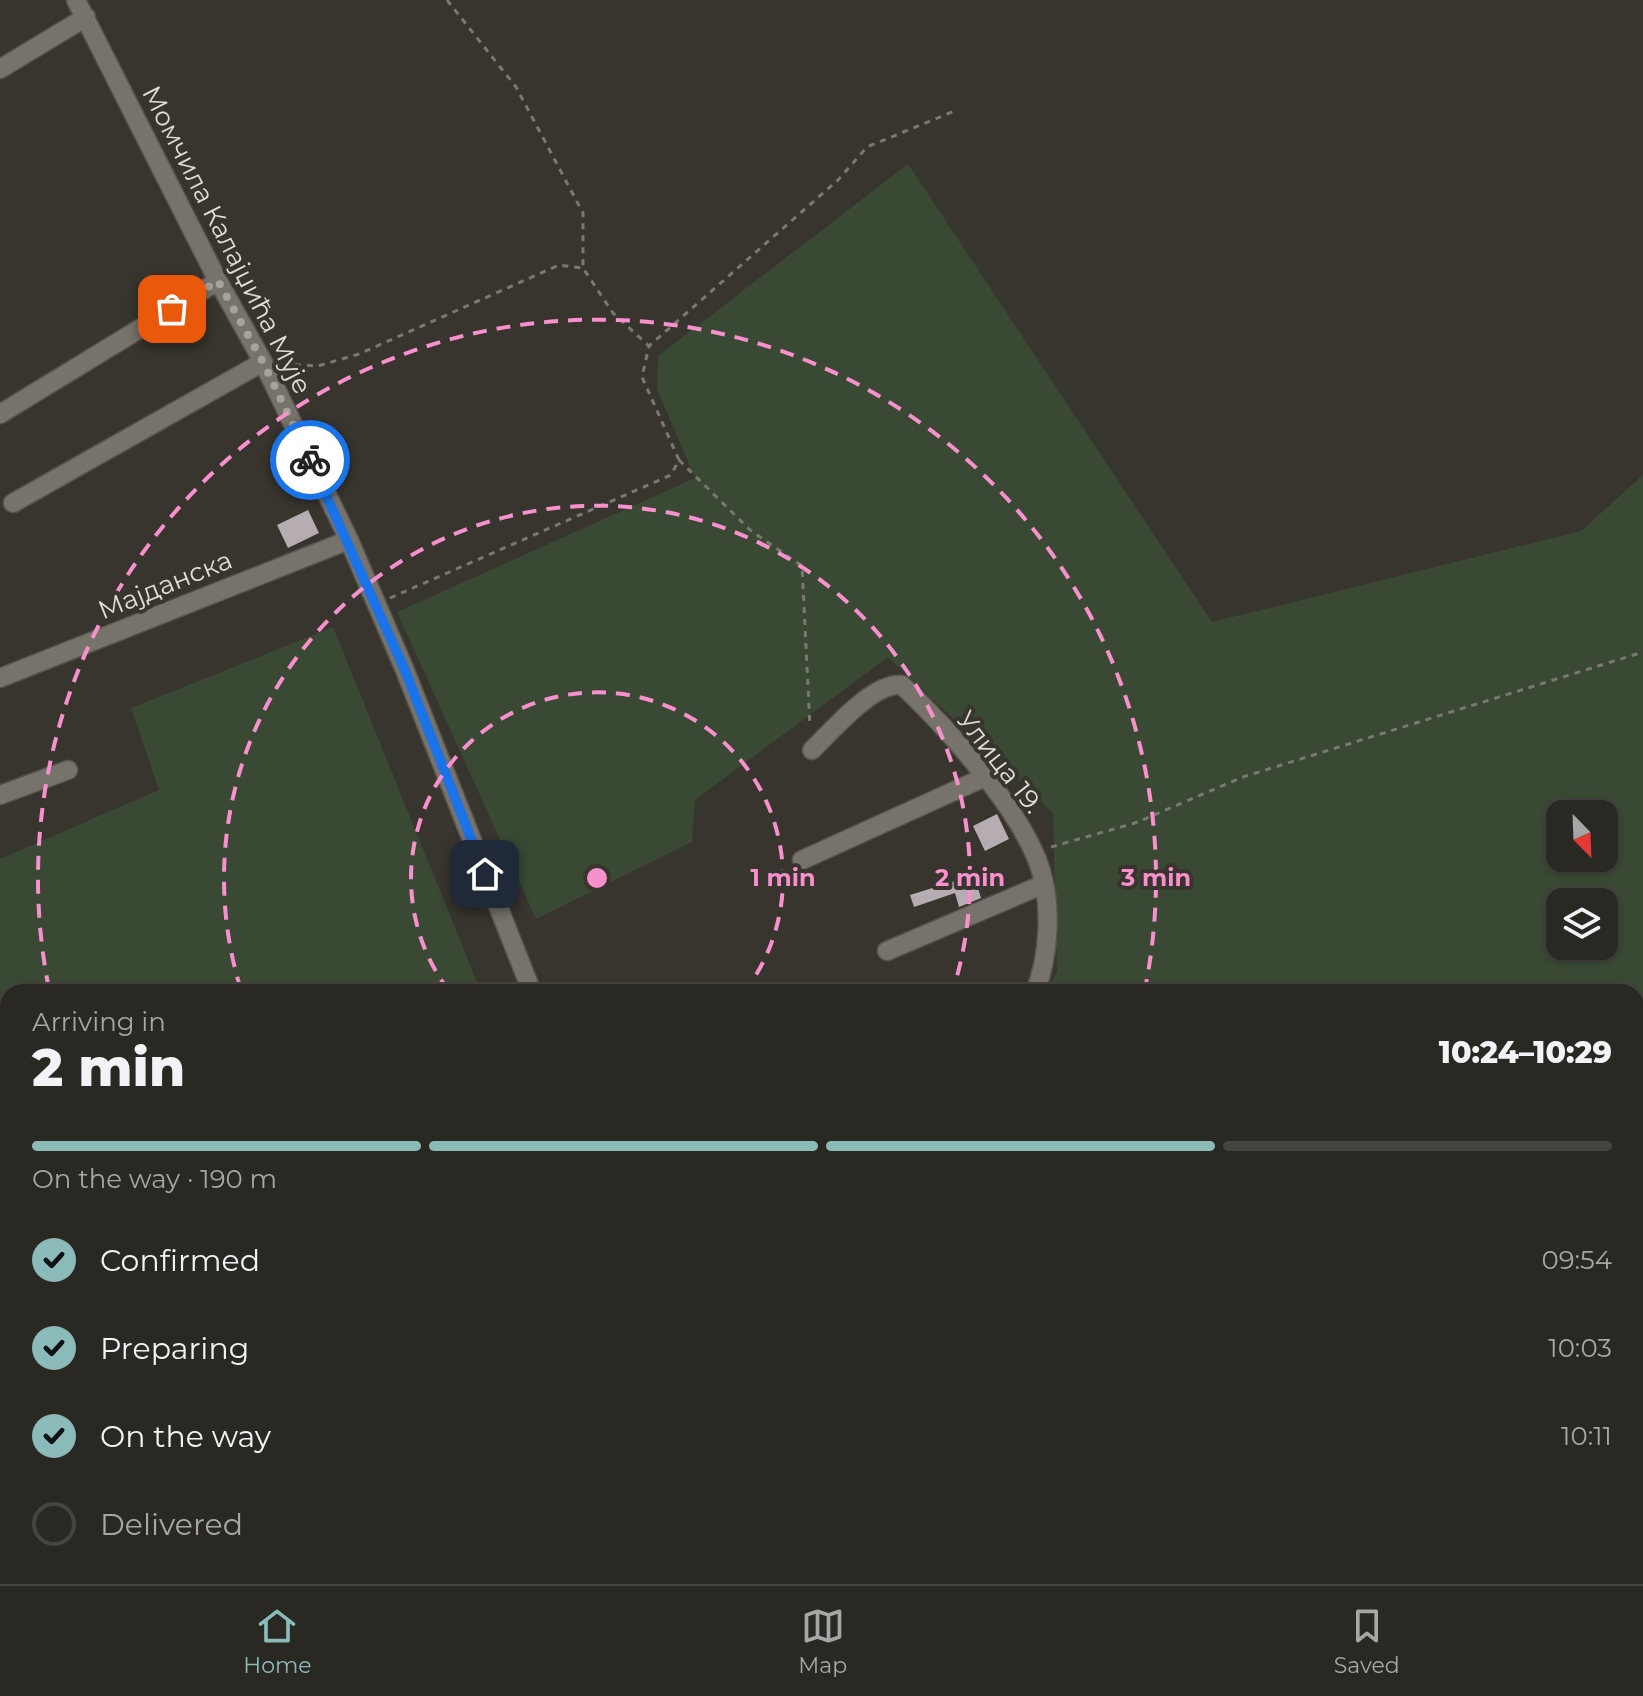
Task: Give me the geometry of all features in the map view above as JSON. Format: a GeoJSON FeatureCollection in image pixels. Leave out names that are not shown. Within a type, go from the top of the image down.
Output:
{"type":"FeatureCollection","features":[{"type":"Feature","properties":{"kind":"street","name":"Момчила Калајџића Мује"},"geometry":{"type":"LineString","coordinates":[[76,0],[218,281],[263,362],[349,540],[529,984]]}},
{"type":"Feature","properties":{"kind":"street"},"geometry":{"type":"LineString","coordinates":[[0,69],[86,17]]}},
{"type":"Feature","properties":{"kind":"street"},"geometry":{"type":"LineString","coordinates":[[0,414],[218,281]]}},
{"type":"Feature","properties":{"kind":"street"},"geometry":{"type":"LineString","coordinates":[[13,503],[263,362]]}},
{"type":"Feature","properties":{"kind":"street","name":"Мајданска"},"geometry":{"type":"LineString","coordinates":[[0,678],[349,540]]}},
{"type":"Feature","properties":{"kind":"street","name":"Улица 19."},"geometry":{"type":"LineString","coordinates":[[812,750],[877,690],[902,685],[985,777],[1032,851],[1044,884],[1044,965],[1038,984]]}},
{"type":"Feature","properties":{"kind":"street"},"geometry":{"type":"LineString","coordinates":[[0,795],[68,770]]}},
{"type":"Feature","properties":{"kind":"street"},"geometry":{"type":"LineString","coordinates":[[802,860],[985,777]]}},
{"type":"Feature","properties":{"kind":"street"},"geometry":{"type":"LineString","coordinates":[[887,951],[1044,884]]}},
{"type":"Feature","properties":{"kind":"path"},"geometry":{"type":"LineString","coordinates":[[447,0],[516,87],[583,213],[583,268],[613,313],[649,346]]}},
{"type":"Feature","properties":{"kind":"path"},"geometry":{"type":"LineString","coordinates":[[812,750],[802,566],[750,530],[679,460],[642,377],[649,346],[838,180],[867,147],[957,110]]}},
{"type":"Feature","properties":{"kind":"path"},"geometry":{"type":"LineString","coordinates":[[263,362],[318,366],[359,354],[559,265],[583,268]]}},
{"type":"Feature","properties":{"kind":"path"},"geometry":{"type":"LineString","coordinates":[[377,603],[671,475],[679,460]]}},
{"type":"Feature","properties":{"kind":"path"},"geometry":{"type":"LineString","coordinates":[[1032,851],[1135,823],[1243,777],[1643,652]]}},
{"type":"Feature","properties":{"kind":"green space"},"geometry":{"type":"Polygon","coordinates":[[[908,164],[1212,622],[1581,531],[1643,475],[1643,984],[1050,984],[1057,972],[1053,813],[888,657],[695,800],[692,842],[536,919],[397,612],[695,478],[657,389],[658,356],[908,164]]]}},
{"type":"Feature","properties":{"kind":"green space"},"geometry":{"type":"Polygon","coordinates":[[[333,627],[478,984],[0,984],[0,859],[159,790],[131,708],[333,627]]]}},
{"type":"Feature","properties":{"kind":"building"},"geometry":{"type":"Polygon","coordinates":[[[308,510],[319,533],[288,548],[277,525],[308,510]]]}},
{"type":"Feature","properties":{"kind":"building"},"geometry":{"type":"Polygon","coordinates":[[[997,814],[1009,839],[985,851],[973,826],[997,814]]]}},
{"type":"Feature","properties":{"kind":"building"},"geometry":{"type":"Polygon","coordinates":[[[974,875],[981,898],[959,907],[955,893],[914,907],[910,895],[974,875]]]}},
{"type":"Feature","properties":{"kind":"way so far"},"geometry":{"type":"LineString","coordinates":[[172,309],[218,281],[263,362],[310,460]]}},
{"type":"Feature","properties":{"kind":"route"},"geometry":{"type":"LineString","coordinates":[[310,460],[377,603],[485,874]]}}]}
